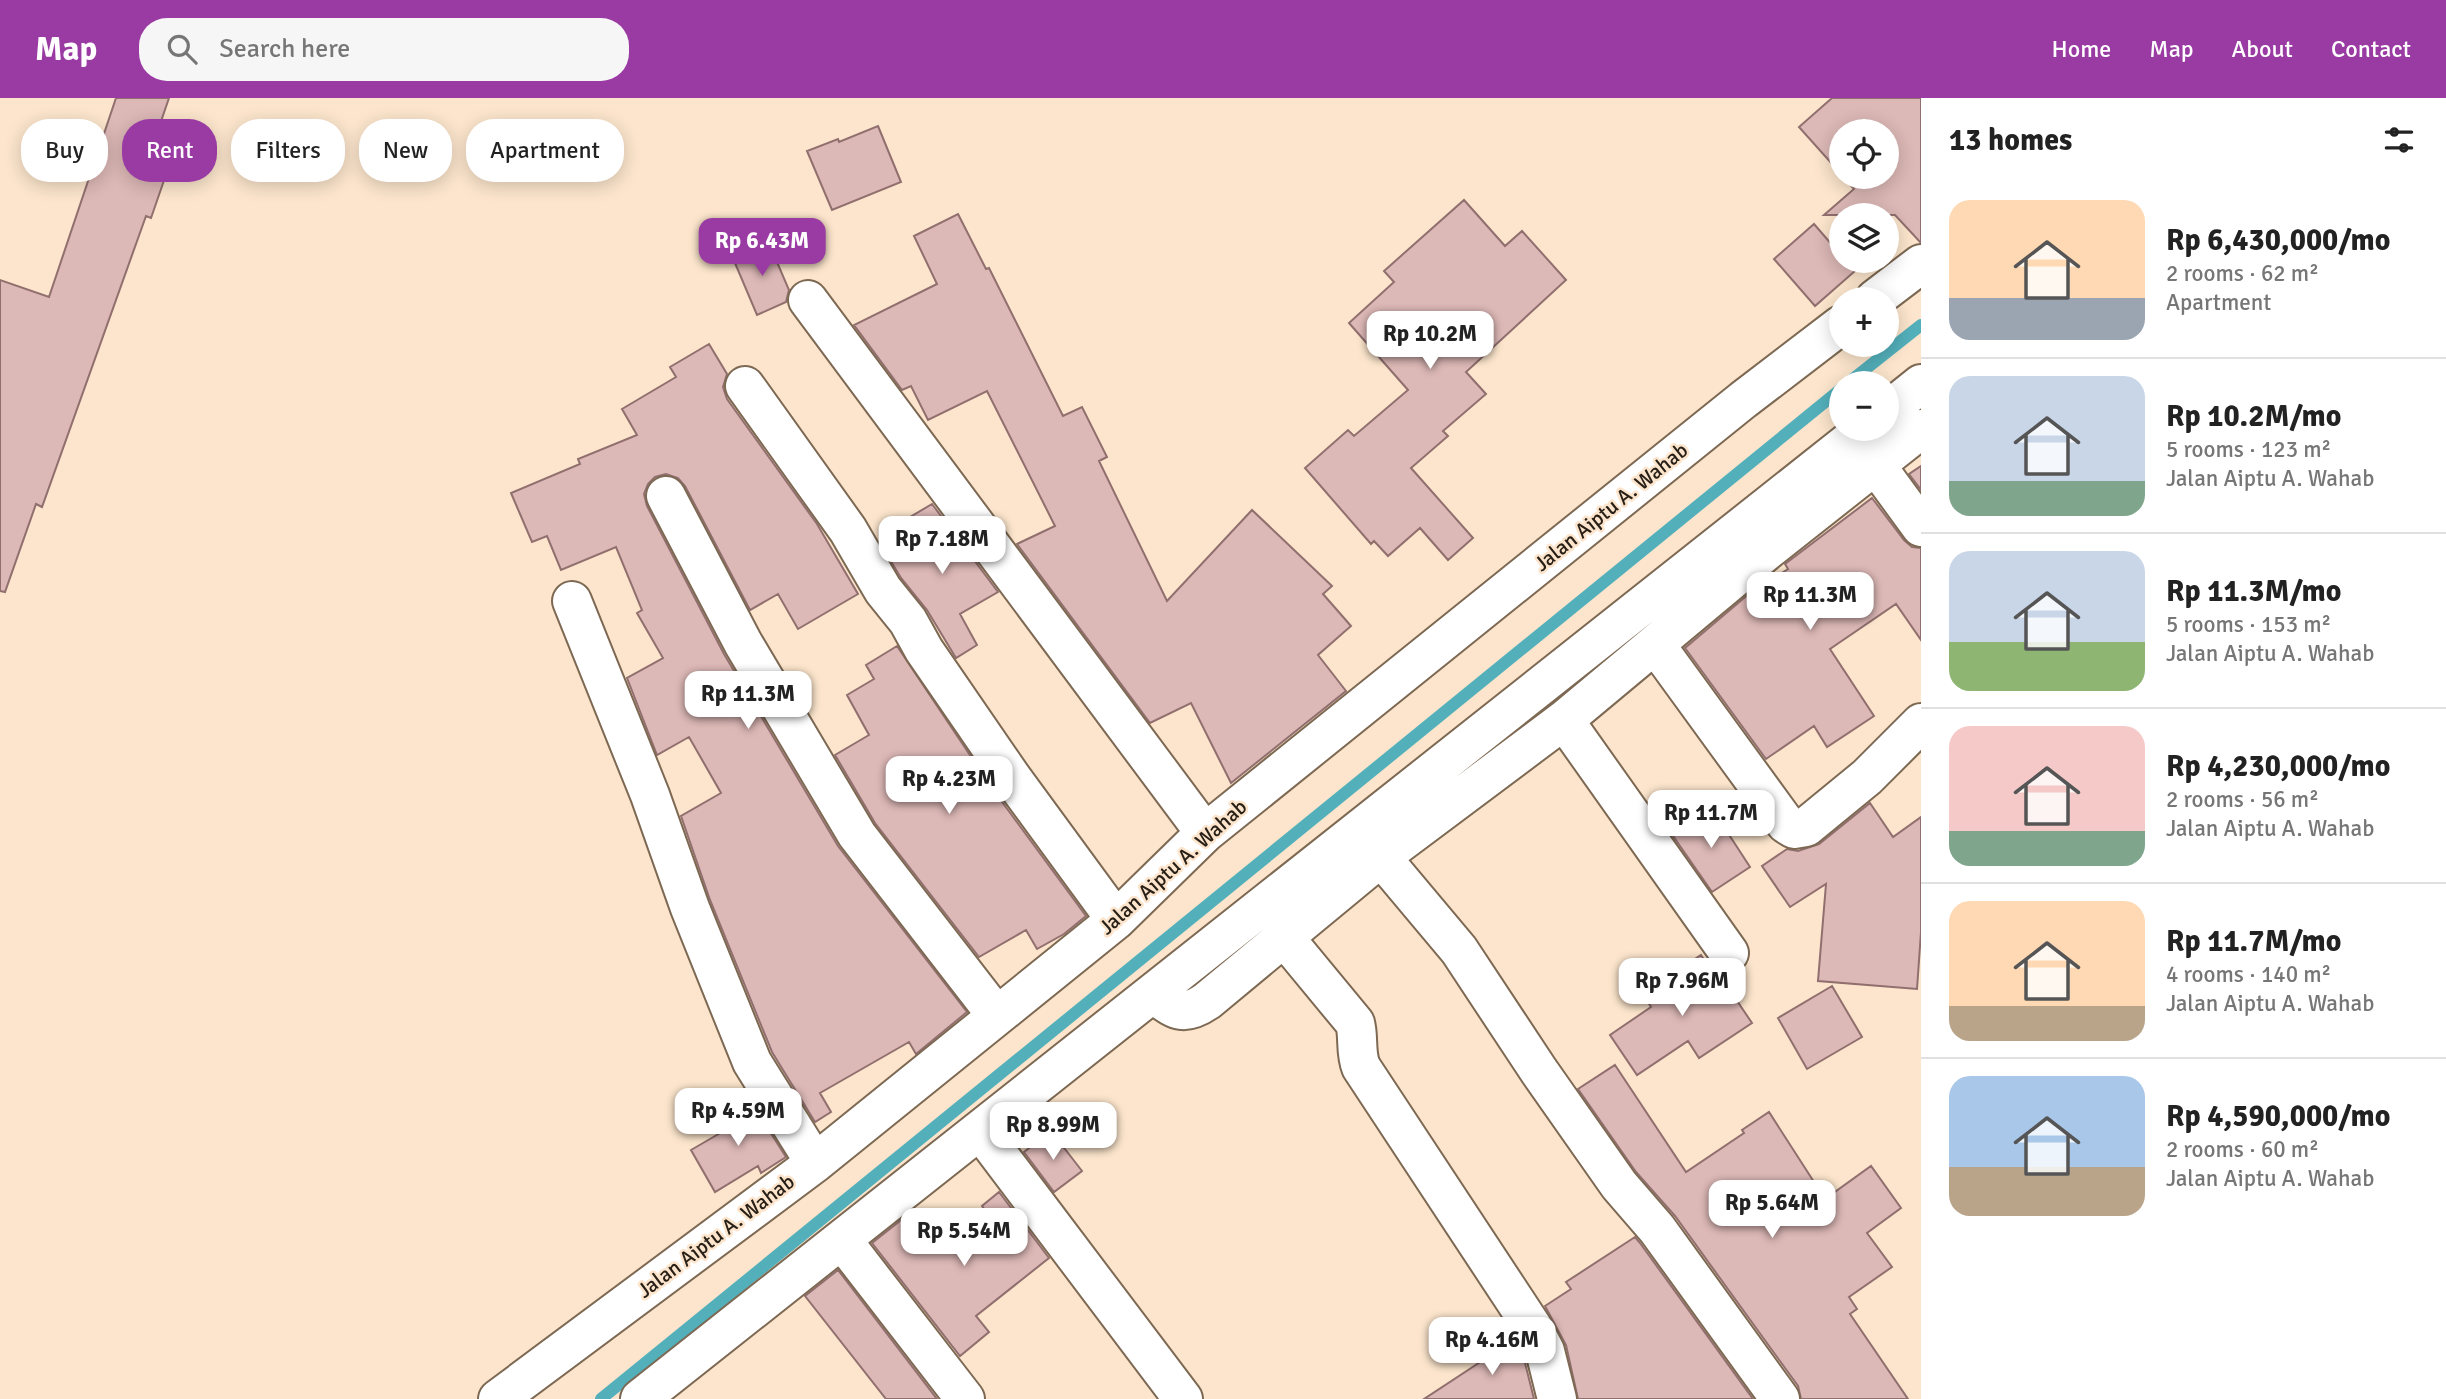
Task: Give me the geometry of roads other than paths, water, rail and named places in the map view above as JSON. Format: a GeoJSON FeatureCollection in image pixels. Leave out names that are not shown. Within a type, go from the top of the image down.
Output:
{"type":"FeatureCollection","features":[{"type":"Feature","properties":{"kind":"street"},"geometry":{"type":"LineString","coordinates":[[1891,287],[1921,264]]}},
{"type":"Feature","properties":{"kind":"street"},"geometry":{"type":"LineString","coordinates":[[808,300],[1205,833]]}},
{"type":"Feature","properties":{"kind":"street","name":"Jalan Aiptu A. Wahab"},"geometry":{"type":"LineString","coordinates":[[498,1399],[815,1163],[1116,920],[1205,833],[1743,400],[1829,334]]}},
{"type":"Feature","properties":{"kind":"street"},"geometry":{"type":"LineString","coordinates":[[1899,402],[1921,384]]}},
{"type":"Feature","properties":{"kind":"street"},"geometry":{"type":"LineString","coordinates":[[746,386],[848,530],[883,590],[908,621],[924,650],[998,757],[1116,920]]}},
{"type":"Feature","properties":{"kind":"street"},"geometry":{"type":"LineString","coordinates":[[640,1399],[1153,994],[1870,447],[1921,429]]}},
{"type":"Feature","properties":{"kind":"street"},"geometry":{"type":"LineString","coordinates":[[1870,447],[1921,527]]}},
{"type":"Feature","properties":{"kind":"street"},"geometry":{"type":"LineString","coordinates":[[1153,994],[1177,1010],[1197,1008],[1381,857],[1564,720],[1769,549],[1870,447]]}},
{"type":"Feature","properties":{"kind":"street"},"geometry":{"type":"LineString","coordinates":[[666,496],[743,643],[857,835],[997,1016]]}},
{"type":"Feature","properties":{"kind":"street"},"geometry":{"type":"LineString","coordinates":[[572,601],[650,795],[690,908],[747,1051],[815,1163]]}},
{"type":"Feature","properties":{"kind":"street"},"geometry":{"type":"LineString","coordinates":[[1655,644],[1786,824],[1794,829],[1806,827],[1867,777],[1921,723]]}},
{"type":"Feature","properties":{"kind":"street"},"geometry":{"type":"LineString","coordinates":[[1564,720],[1728,953]]}},
{"type":"Feature","properties":{"kind":"street"},"geometry":{"type":"LineString","coordinates":[[1381,857],[1460,950],[1539,1071],[1619,1185],[1657,1229],[1780,1399]]}},
{"type":"Feature","properties":{"kind":"street"},"geometry":{"type":"LineString","coordinates":[[1284,937],[1355,1023],[1357,1058],[1361,1067],[1533,1328],[1545,1351],[1557,1399]]}},
{"type":"Feature","properties":{"kind":"street"},"geometry":{"type":"LineString","coordinates":[[981,1130],[1183,1399]]}},
{"type":"Feature","properties":{"kind":"street"},"geometry":{"type":"LineString","coordinates":[[842,1240],[965,1399]]}},
{"type":"Feature","properties":{"kind":"waterway"},"geometry":{"type":"LineString","coordinates":[[1863,371],[1921,325]]}},
{"type":"Feature","properties":{"kind":"waterway"},"geometry":{"type":"LineString","coordinates":[[601,1399],[1829,399]]}}]}
